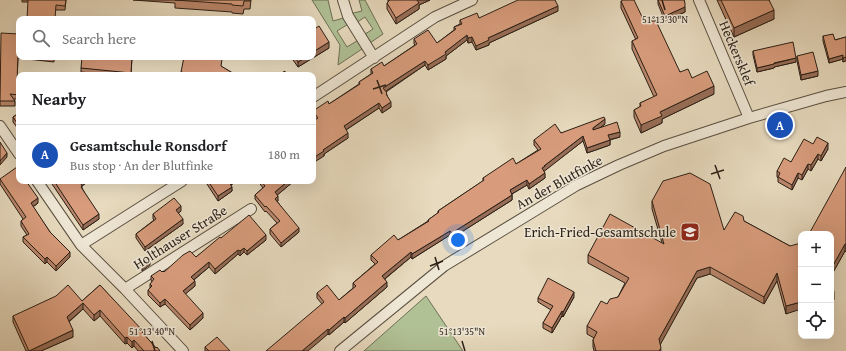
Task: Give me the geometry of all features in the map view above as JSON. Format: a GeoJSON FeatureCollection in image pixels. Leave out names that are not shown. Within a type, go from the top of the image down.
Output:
{"type":"FeatureCollection","features":[{"type":"Feature","properties":{"kind":"street"},"geometry":{"type":"LineString","coordinates":[[343,0],[348,16],[374,58]]}},
{"type":"Feature","properties":{"kind":"street"},"geometry":{"type":"LineString","coordinates":[[316,95],[435,17],[472,0]]}},
{"type":"Feature","properties":{"kind":"street","name":"Heckersklef"},"geometry":{"type":"LineString","coordinates":[[699,0],[748,118]]}},
{"type":"Feature","properties":{"kind":"street","name":"An der Blutfinke"},"geometry":{"type":"LineString","coordinates":[[340,351],[444,266],[577,185],[664,146],[748,118],[826,96],[846,92]]}},
{"type":"Feature","properties":{"kind":"street"},"geometry":{"type":"LineString","coordinates":[[0,126],[16,150]]}},
{"type":"Feature","properties":{"kind":"street"},"geometry":{"type":"LineString","coordinates":[[39,184],[81,245],[125,288],[182,351]]}},
{"type":"Feature","properties":{"kind":"street"},"geometry":{"type":"LineString","coordinates":[[81,245],[177,184]]}},
{"type":"Feature","properties":{"kind":"street","name":"Holthauser Straße"},"geometry":{"type":"LineString","coordinates":[[125,288],[251,209]]}},
{"type":"Feature","properties":{"kind":"green space"},"geometry":{"type":"Polygon","coordinates":[[[312,0],[328,0],[333,21],[347,17],[350,23],[337,31],[347,47],[360,39],[365,47],[338,65],[340,45],[312,0]]]}},
{"type":"Feature","properties":{"kind":"green space"},"geometry":{"type":"Polygon","coordinates":[[[359,0],[365,0],[383,34],[367,45],[362,36],[373,29],[365,17],[353,25],[349,14],[362,11],[359,0]]]}},
{"type":"Feature","properties":{"kind":"green space"},"geometry":{"type":"Polygon","coordinates":[[[426,296],[463,351],[364,351],[426,296]]]}},
{"type":"Feature","properties":{"kind":"building"},"geometry":{"type":"Polygon","coordinates":[[[28,0],[66,0],[65,6],[56,5],[55,16],[27,16],[28,0]]]}},
{"type":"Feature","properties":{"kind":"building"},"geometry":{"type":"Polygon","coordinates":[[[175,0],[250,1],[244,1],[243,6],[175,0]]]}},
{"type":"Feature","properties":{"kind":"building"},"geometry":{"type":"Polygon","coordinates":[[[389,0],[417,0],[419,3],[396,18],[387,3],[389,0]]]}},
{"type":"Feature","properties":{"kind":"building"},"geometry":{"type":"Polygon","coordinates":[[[518,0],[555,0],[558,6],[488,38],[489,40],[476,46],[472,37],[468,38],[467,35],[445,52],[446,54],[428,65],[425,61],[383,88],[391,102],[382,108],[379,103],[344,126],[348,133],[316,156],[316,119],[318,118],[316,115],[316,109],[328,101],[329,104],[360,84],[359,82],[373,73],[371,69],[382,62],[384,66],[417,44],[414,39],[428,30],[437,43],[456,29],[454,27],[462,24],[460,20],[477,13],[479,18],[518,0]]]}},
{"type":"Feature","properties":{"kind":"building"},"geometry":{"type":"Polygon","coordinates":[[[634,0],[645,23],[656,21],[680,72],[688,69],[692,78],[707,71],[714,86],[660,112],[662,116],[641,125],[634,110],[641,106],[640,103],[657,95],[632,41],[638,38],[621,1],[634,0]]]}},
{"type":"Feature","properties":{"kind":"building"},"geometry":{"type":"Polygon","coordinates":[[[658,0],[684,0],[685,7],[665,16],[658,0]]]}},
{"type":"Feature","properties":{"kind":"building"},"geometry":{"type":"Polygon","coordinates":[[[721,0],[769,0],[774,10],[734,28],[721,0]]]}},
{"type":"Feature","properties":{"kind":"building"},"geometry":{"type":"Polygon","coordinates":[[[319,26],[329,42],[316,50],[316,28],[319,26]]]}},
{"type":"Feature","properties":{"kind":"building"},"geometry":{"type":"Polygon","coordinates":[[[1,33],[16,34],[16,60],[18,60],[16,95],[10,94],[15,101],[0,101],[1,33]]]}},
{"type":"Feature","properties":{"kind":"building"},"geometry":{"type":"Polygon","coordinates":[[[833,34],[835,40],[846,37],[846,57],[843,58],[843,55],[829,59],[823,36],[833,34]]]}},
{"type":"Feature","properties":{"kind":"building"},"geometry":{"type":"Polygon","coordinates":[[[793,42],[796,58],[757,68],[753,51],[793,42]]]}},
{"type":"Feature","properties":{"kind":"building"},"geometry":{"type":"Polygon","coordinates":[[[813,52],[818,71],[801,75],[797,56],[813,52]]]}},
{"type":"Feature","properties":{"kind":"building"},"geometry":{"type":"Polygon","coordinates":[[[82,60],[132,60],[131,72],[81,68],[82,60]]]}},
{"type":"Feature","properties":{"kind":"building"},"geometry":{"type":"Polygon","coordinates":[[[183,60],[222,60],[221,66],[231,72],[181,72],[183,60]]]}},
{"type":"Feature","properties":{"kind":"building"},"geometry":{"type":"Polygon","coordinates":[[[604,117],[605,119],[593,128],[593,130],[617,122],[620,132],[608,135],[610,140],[587,148],[583,136],[544,166],[542,168],[545,173],[529,184],[527,180],[510,190],[512,195],[452,233],[450,231],[412,254],[411,252],[382,276],[387,282],[345,318],[344,317],[329,330],[328,329],[302,351],[266,351],[324,302],[317,293],[327,285],[339,300],[356,286],[353,283],[378,262],[371,255],[394,235],[398,240],[429,221],[428,220],[439,212],[438,211],[484,180],[483,178],[513,158],[516,164],[541,149],[534,140],[555,124],[561,133],[604,117]]]}},
{"type":"Feature","properties":{"kind":"building"},"geometry":{"type":"Polygon","coordinates":[[[817,137],[828,143],[821,156],[818,154],[811,165],[808,164],[802,175],[798,173],[792,185],[778,177],[780,173],[777,171],[784,158],[791,162],[804,139],[813,144],[817,137]]]}},
{"type":"Feature","properties":{"kind":"building"},"geometry":{"type":"Polygon","coordinates":[[[0,142],[7,153],[0,161],[0,142]]]}},
{"type":"Feature","properties":{"kind":"building"},"geometry":{"type":"Polygon","coordinates":[[[846,167],[846,244],[834,264],[834,231],[811,231],[846,167]]]}},
{"type":"Feature","properties":{"kind":"building"},"geometry":{"type":"Polygon","coordinates":[[[16,168],[16,184],[28,184],[38,198],[31,203],[50,232],[70,252],[56,266],[47,257],[45,259],[23,237],[29,234],[21,221],[26,217],[0,179],[16,168]]]}},
{"type":"Feature","properties":{"kind":"building"},"geometry":{"type":"Polygon","coordinates":[[[690,173],[710,184],[724,230],[735,212],[743,216],[744,221],[790,246],[798,244],[798,303],[786,306],[777,273],[764,297],[710,267],[697,271],[659,339],[661,348],[659,351],[596,351],[593,340],[597,332],[587,326],[601,301],[607,304],[610,299],[618,297],[629,278],[588,255],[610,214],[664,244],[652,201],[663,181],[690,173]]]}},
{"type":"Feature","properties":{"kind":"building"},"geometry":{"type":"Polygon","coordinates":[[[56,184],[81,184],[81,187],[99,214],[83,225],[56,184]]]}},
{"type":"Feature","properties":{"kind":"building"},"geometry":{"type":"Polygon","coordinates":[[[210,184],[230,184],[232,187],[218,196],[210,184]]]}},
{"type":"Feature","properties":{"kind":"building"},"geometry":{"type":"Polygon","coordinates":[[[263,184],[284,184],[275,192],[278,196],[275,199],[299,228],[281,243],[270,229],[280,221],[255,195],[265,186],[263,184]]]}},
{"type":"Feature","properties":{"kind":"building"},"geometry":{"type":"Polygon","coordinates":[[[174,198],[181,206],[176,210],[183,219],[145,247],[136,234],[156,219],[153,214],[174,198]]]}},
{"type":"Feature","properties":{"kind":"building"},"geometry":{"type":"Polygon","coordinates":[[[249,215],[266,235],[247,251],[244,248],[240,251],[238,250],[215,269],[209,262],[191,277],[195,281],[183,291],[203,313],[190,325],[165,299],[160,303],[148,290],[152,286],[150,284],[154,279],[151,276],[160,270],[164,272],[183,255],[190,251],[196,257],[249,215]]]}},
{"type":"Feature","properties":{"kind":"building"},"geometry":{"type":"Polygon","coordinates":[[[147,259],[150,262],[142,268],[140,266],[147,259]]]}},
{"type":"Feature","properties":{"kind":"building"},"geometry":{"type":"Polygon","coordinates":[[[548,278],[574,292],[552,328],[543,323],[553,306],[538,298],[548,278]]]}},
{"type":"Feature","properties":{"kind":"building"},"geometry":{"type":"Polygon","coordinates":[[[68,285],[82,301],[100,285],[160,351],[144,351],[134,340],[132,342],[127,337],[125,338],[100,310],[94,315],[83,303],[67,317],[73,330],[29,351],[13,316],[56,296],[68,285]]]}},
{"type":"Feature","properties":{"kind":"building"},"geometry":{"type":"Polygon","coordinates":[[[217,337],[230,351],[209,351],[205,347],[217,337]]]}},
{"type":"Feature","properties":{"kind":"place","name":"Gesamtschule Ronsdorf"},"geometry":{"type":"Point","coordinates":[780,125]}},
{"type":"Feature","properties":{"kind":"place","name":"Erich-Fried-Gesamtschule"},"geometry":{"type":"Point","coordinates":[690,232]}}]}
